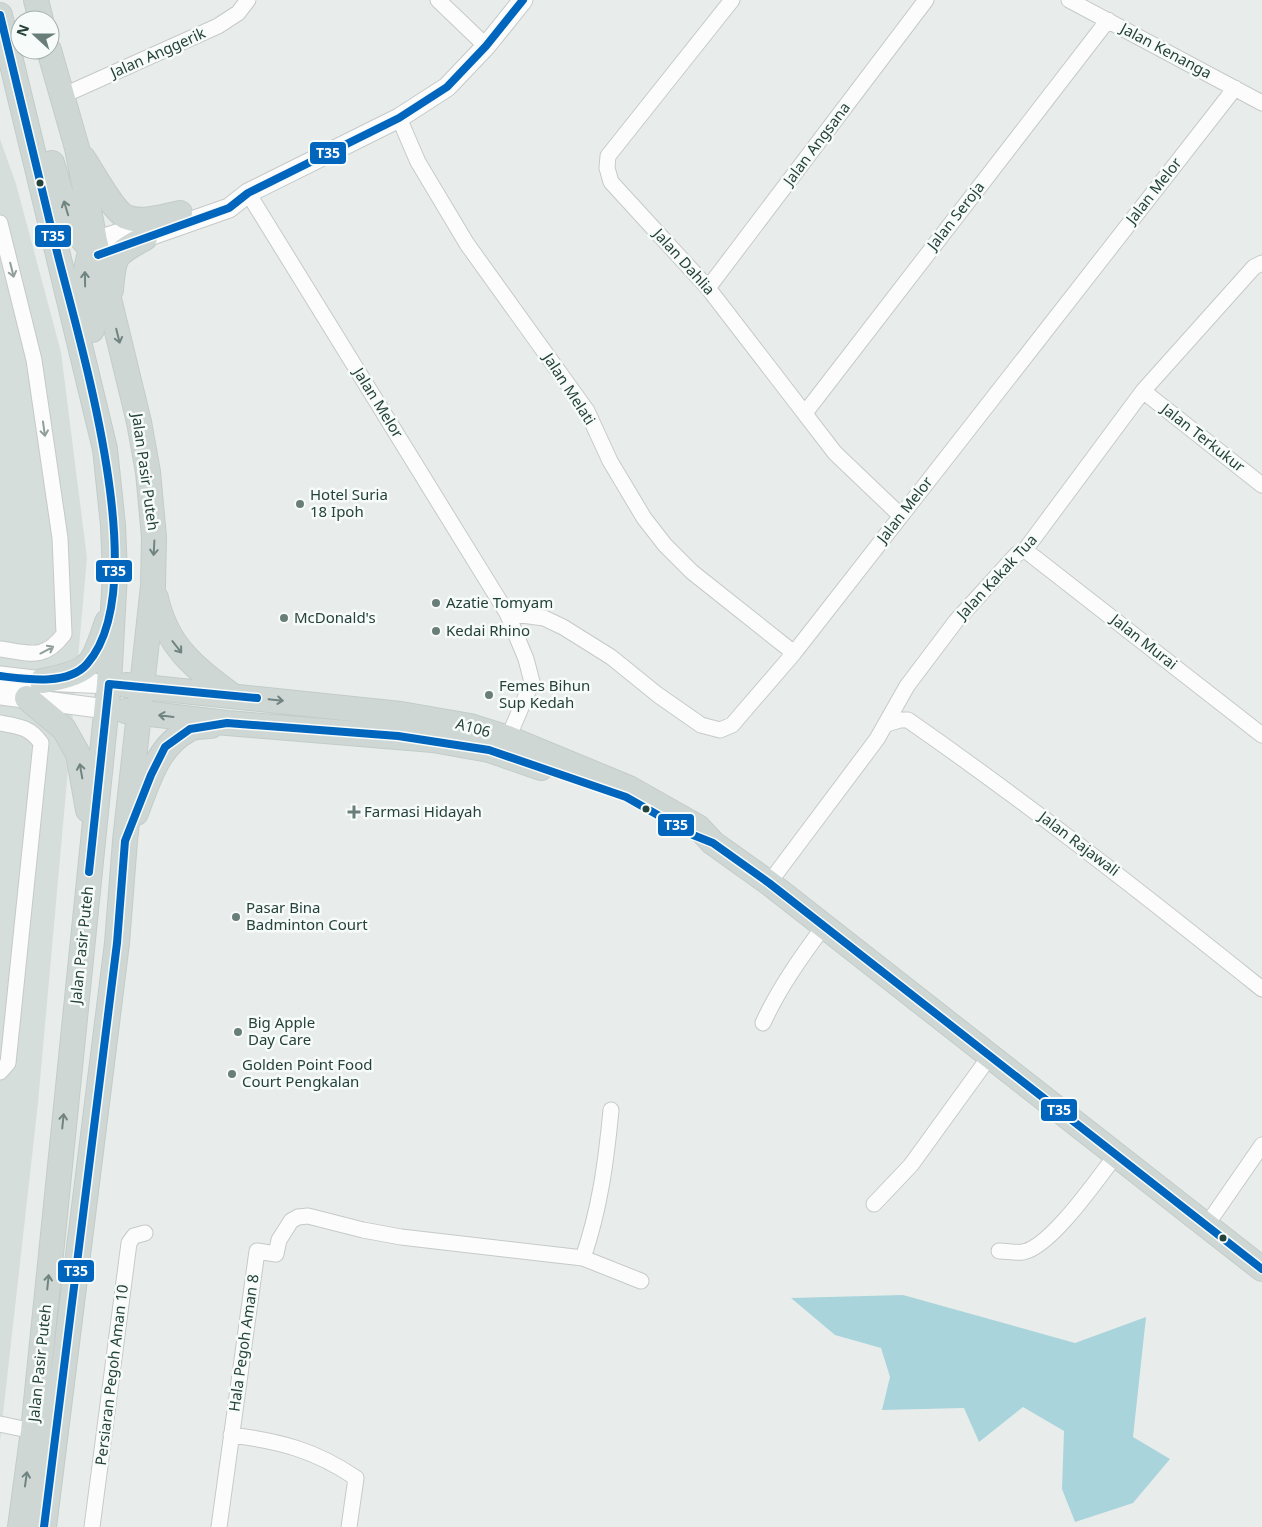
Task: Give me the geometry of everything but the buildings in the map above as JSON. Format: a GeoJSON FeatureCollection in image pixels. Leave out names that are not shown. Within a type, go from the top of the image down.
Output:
{"type":"FeatureCollection","features":[{"type":"Feature","properties":{"kind":"main road","name":"Jalan Pasir Puteh"},"geometry":{"type":"LineString","coordinates":[[1,14],[105,449],[113,525],[114,597],[109,684],[33,1431],[20,1527]]}},
{"type":"Feature","properties":{"kind":"main road"},"geometry":{"type":"LineString","coordinates":[[1,14],[70,221],[95,249],[84,277],[96,352],[105,449]]}},
{"type":"Feature","properties":{"kind":"main road","name":"Jalan Pasir Puteh"},"geometry":{"type":"LineString","coordinates":[[44,1527],[117,943],[125,841],[153,586],[154,537],[148,472],[139,422],[95,249],[77,148],[52,60]]}},
{"type":"Feature","properties":{"kind":"main road"},"geometry":{"type":"LineString","coordinates":[[77,148],[115,206],[125,217],[143,220],[180,213]]}},
{"type":"Feature","properties":{"kind":"main road"},"geometry":{"type":"LineString","coordinates":[[110,305],[114,262],[119,254],[145,238]]}},
{"type":"Feature","properties":{"kind":"main road"},"geometry":{"type":"LineString","coordinates":[[153,586],[160,619],[173,643],[193,666],[233,696]]}},
{"type":"Feature","properties":{"kind":"main road"},"geometry":{"type":"LineString","coordinates":[[93,837],[78,754],[64,729],[35,690],[87,665],[102,638],[114,597]]}},
{"type":"Feature","properties":{"kind":"main road"},"geometry":{"type":"LineString","coordinates":[[109,684],[400,714],[436,730]]}},
{"type":"Feature","properties":{"kind":"main road"},"geometry":{"type":"LineString","coordinates":[[106,709],[228,723],[436,730]]}},
{"type":"Feature","properties":{"kind":"main road"},"geometry":{"type":"LineString","coordinates":[[125,841],[151,775],[165,747],[190,728],[228,723]]}},
{"type":"Feature","properties":{"kind":"main road","name":"A106"},"geometry":{"type":"LineString","coordinates":[[436,730],[470,726],[499,744],[626,797],[693,835],[713,843],[769,883],[1262,1269]]}},
{"type":"Feature","properties":{"kind":"street","name":"Jalan Anggerik"},"geometry":{"type":"LineString","coordinates":[[62,96],[218,26],[238,13],[248,0]]}},
{"type":"Feature","properties":{"kind":"street"},"geometry":{"type":"LineString","coordinates":[[438,0],[486,46]]}},
{"type":"Feature","properties":{"kind":"street"},"geometry":{"type":"LineString","coordinates":[[95,249],[145,238],[229,208],[248,193],[399,118],[447,87],[486,46],[523,0]]}},
{"type":"Feature","properties":{"kind":"street","name":"Jalan Dahlia"},"geometry":{"type":"LineString","coordinates":[[732,0],[608,156],[607,168],[611,182],[708,288],[834,453],[901,516]]}},
{"type":"Feature","properties":{"kind":"street","name":"Jalan Angsana"},"geometry":{"type":"LineString","coordinates":[[708,288],[926,0]]}},
{"type":"Feature","properties":{"kind":"street","name":"Jalan Kenanga"},"geometry":{"type":"LineString","coordinates":[[1070,0],[1262,103]]}},
{"type":"Feature","properties":{"kind":"street","name":"Jalan Seroja"},"geometry":{"type":"LineString","coordinates":[[805,413],[1108,20]]}},
{"type":"Feature","properties":{"kind":"street","name":"Jalan Melor"},"geometry":{"type":"LineString","coordinates":[[508,613],[544,618],[563,627],[611,657],[658,696],[701,724],[720,730],[732,725],[794,653],[1235,88]]}},
{"type":"Feature","properties":{"kind":"street","name":"Jalan Melati"},"geometry":{"type":"LineString","coordinates":[[399,118],[418,162],[467,244],[587,411],[610,461],[644,518],[665,545],[692,572],[794,653]]}},
{"type":"Feature","properties":{"kind":"street"},"geometry":{"type":"LineString","coordinates":[[95,249],[232,193],[248,193]]}},
{"type":"Feature","properties":{"kind":"street","name":"Jalan Melor"},"geometry":{"type":"LineString","coordinates":[[248,193],[508,613],[526,659],[532,682],[499,744]]}},
{"type":"Feature","properties":{"kind":"street"},"geometry":{"type":"LineString","coordinates":[[0,223],[34,360],[60,538],[64,634],[54,647],[40,654],[0,649]]}},
{"type":"Feature","properties":{"kind":"street","name":"Jalan Kakak Tua"},"geometry":{"type":"LineString","coordinates":[[769,883],[887,724],[906,686],[956,621],[1017,554],[1025,550],[1143,392],[1254,267],[1262,263]]}},
{"type":"Feature","properties":{"kind":"street","name":"Jalan Terkukur"},"geometry":{"type":"LineString","coordinates":[[1143,392],[1262,485]]}},
{"type":"Feature","properties":{"kind":"street","name":"Jalan Murai"},"geometry":{"type":"LineString","coordinates":[[1025,550],[1262,734]]}},
{"type":"Feature","properties":{"kind":"street"},"geometry":{"type":"LineString","coordinates":[[0,676],[35,690],[106,709]]}},
{"type":"Feature","properties":{"kind":"street"},"geometry":{"type":"LineString","coordinates":[[0,695],[109,684]]}},
{"type":"Feature","properties":{"kind":"street","name":"Jalan Rajawali"},"geometry":{"type":"LineString","coordinates":[[887,724],[908,720],[989,776],[1114,870],[1262,989]]}},
{"type":"Feature","properties":{"kind":"street"},"geometry":{"type":"LineString","coordinates":[[0,724],[22,726],[36,735],[41,743],[8,1063],[0,1072]]}},
{"type":"Feature","properties":{"kind":"street"},"geometry":{"type":"LineString","coordinates":[[763,1023],[774,1000],[824,926]]}},
{"type":"Feature","properties":{"kind":"street"},"geometry":{"type":"LineString","coordinates":[[874,1204],[911,1165],[990,1056]]}},
{"type":"Feature","properties":{"kind":"street"},"geometry":{"type":"LineString","coordinates":[[611,1110],[605,1177],[593,1229],[583,1258],[641,1281]]}},
{"type":"Feature","properties":{"kind":"street"},"geometry":{"type":"LineString","coordinates":[[1206,1226],[1262,1144]]}},
{"type":"Feature","properties":{"kind":"street"},"geometry":{"type":"LineString","coordinates":[[999,1251],[1024,1252],[1041,1242],[1072,1213],[1116,1155]]}},
{"type":"Feature","properties":{"kind":"street","name":"Hala Pegoh Aman 8"},"geometry":{"type":"LineString","coordinates":[[219,1527],[257,1250],[276,1254],[279,1240],[291,1221],[298,1217],[308,1216],[363,1230],[401,1237],[583,1258]]}},
{"type":"Feature","properties":{"kind":"street","name":"Persiaran Pegoh Aman 10"},"geometry":{"type":"LineString","coordinates":[[92,1527],[129,1243],[134,1236],[145,1233]]}},
{"type":"Feature","properties":{"kind":"street"},"geometry":{"type":"LineString","coordinates":[[0,1424],[33,1431]]}},
{"type":"Feature","properties":{"kind":"street"},"geometry":{"type":"LineString","coordinates":[[231,1435],[275,1440],[308,1452],[356,1478],[349,1527]]}},
{"type":"Feature","properties":{"kind":"shaded area"},"geometry":{"type":"Polygon","coordinates":[[[0,139],[16,184],[61,352],[87,558],[38,1103],[0,1441],[0,139]]]}},
{"type":"Feature","properties":{"kind":"water"},"geometry":{"type":"Polygon","coordinates":[[[903,1295],[1075,1343],[1146,1317],[1133,1437],[1170,1459],[1133,1503],[1075,1522],[1062,1489],[1064,1431],[1023,1407],[979,1442],[964,1408],[882,1410],[890,1377],[881,1348],[835,1335],[791,1298],[903,1295]]]}},
{"type":"Feature","properties":{"kind":"transit line","name":"T35"},"geometry":{"type":"LineString","coordinates":[[98,255],[229,208],[248,193],[399,118],[447,87],[486,46],[523,0]]}},
{"type":"Feature","properties":{"kind":"transit line","name":"T35"},"geometry":{"type":"LineString","coordinates":[[0,15],[95,402],[106,464],[113,524],[114,580],[106,628],[87,664],[79,671],[69,676],[46,679],[0,676]]}},
{"type":"Feature","properties":{"kind":"transit line","name":"T35"},"geometry":{"type":"LineString","coordinates":[[89,872],[109,684],[257,698]]}},
{"type":"Feature","properties":{"kind":"transit line","name":"T35"},"geometry":{"type":"LineString","coordinates":[[44,1527],[117,943],[125,841],[151,775],[165,747],[190,729],[227,723],[398,736],[489,750],[626,797],[693,835],[713,843],[769,883],[1262,1269]]}},
{"type":"Feature","properties":{"kind":"place","name":"Hotel Suria 18 Ipoh"},"geometry":{"type":"Point","coordinates":[300,504]}},
{"type":"Feature","properties":{"kind":"place","name":"Azatie Tomyam"},"geometry":{"type":"Point","coordinates":[436,603]}},
{"type":"Feature","properties":{"kind":"place","name":"McDonald's"},"geometry":{"type":"Point","coordinates":[284,618]}},
{"type":"Feature","properties":{"kind":"place","name":"Kedai Rhino"},"geometry":{"type":"Point","coordinates":[436,631]}},
{"type":"Feature","properties":{"kind":"place","name":"Femes Bihun Sup Kedah"},"geometry":{"type":"Point","coordinates":[489,695]}},
{"type":"Feature","properties":{"kind":"place","name":"Farmasi Hidayah"},"geometry":{"type":"Point","coordinates":[354,812]}},
{"type":"Feature","properties":{"kind":"place","name":"Pasar Bina Badminton Court"},"geometry":{"type":"Point","coordinates":[236,917]}},
{"type":"Feature","properties":{"kind":"place","name":"Big Apple Day Care"},"geometry":{"type":"Point","coordinates":[238,1032]}},
{"type":"Feature","properties":{"kind":"place","name":"Golden Point Food Court Pengkalan"},"geometry":{"type":"Point","coordinates":[232,1074]}}]}
